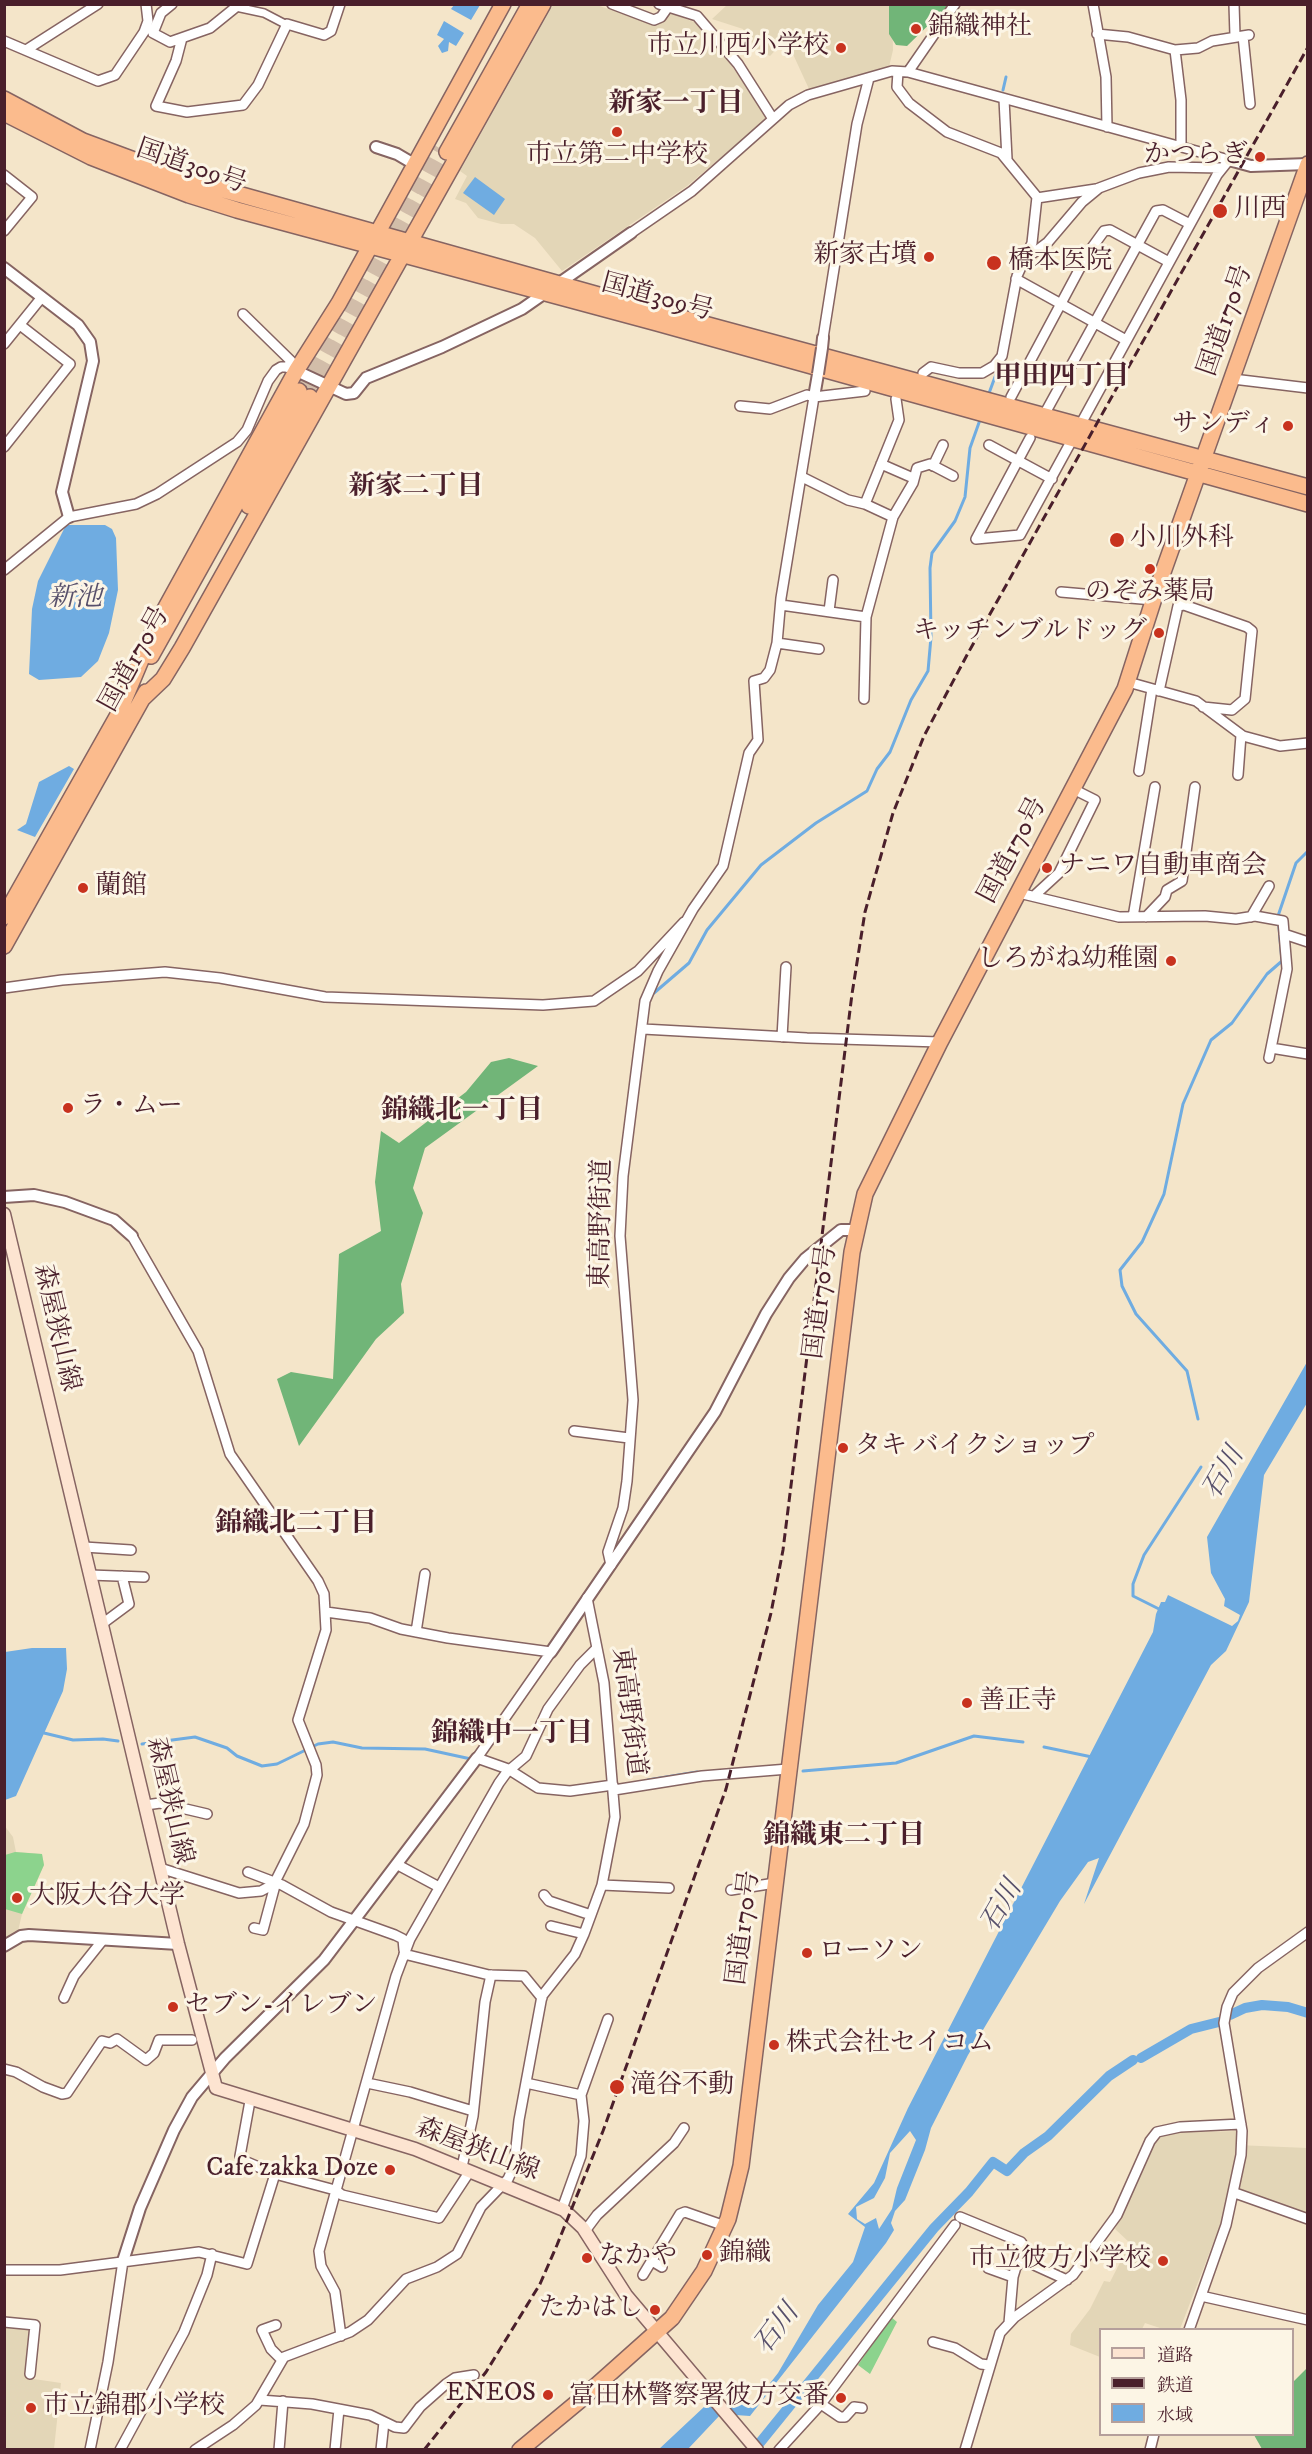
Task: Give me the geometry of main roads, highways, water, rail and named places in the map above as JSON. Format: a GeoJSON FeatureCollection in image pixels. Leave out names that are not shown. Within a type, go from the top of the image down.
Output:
{"type":"FeatureCollection","features":[{"type":"Feature","properties":{"kind":"highway"},"geometry":{"type":"LineString","coordinates":[[117,717],[154,629],[292,369],[339,303],[503,4]]}},
{"type":"Feature","properties":{"kind":"highway"},"geometry":{"type":"LineString","coordinates":[[514,4],[441,149],[530,4]]}},
{"type":"Feature","properties":{"kind":"highway"},"geometry":{"type":"LineString","coordinates":[[142,699],[163,679],[182,648],[543,4]]}},
{"type":"Feature","properties":{"kind":"highway","name":"国道309号"},"geometry":{"type":"LineString","coordinates":[[4,99],[74,136],[145,166],[645,308],[1308,487]]}},
{"type":"Feature","properties":{"kind":"highway","name":"国道309号"},"geometry":{"type":"LineString","coordinates":[[4,113],[91,157],[189,195],[370,247],[584,304],[1070,444],[1117,452],[1308,504]]}},
{"type":"Feature","properties":{"kind":"highway","name":"国道170号"},"geometry":{"type":"LineString","coordinates":[[520,2450],[658,2332],[694,2289],[725,2226],[736,2192],[741,2166],[856,1230],[868,1185],[940,1041],[1027,894],[1073,789],[1128,682],[1153,600],[1308,164]]}},
{"type":"Feature","properties":{"kind":"highway"},"geometry":{"type":"LineString","coordinates":[[560,282],[593,283],[822,344],[1021,399],[1044,415]]}},
{"type":"Feature","properties":{"kind":"highway"},"geometry":{"type":"LineString","coordinates":[[584,304],[593,315],[817,376],[1030,438],[1070,444]]}},
{"type":"Feature","properties":{"kind":"highway","name":"国道170号"},"geometry":{"type":"LineString","coordinates":[[4,917],[304,394],[142,699],[4,946]]}},
{"type":"Feature","properties":{"kind":"main road","name":"森屋狭山線"},"geometry":{"type":"LineString","coordinates":[[4,1214],[178,1944],[210,2075],[216,2088],[250,2101],[415,2149],[503,2183],[571,2215],[585,2232],[626,2295],[757,2450]]}},
{"type":"Feature","properties":{"kind":"water"},"geometry":{"type":"Polygon","coordinates":[[[454,5],[480,5],[471,20],[451,9],[454,5]]]}},
{"type":"Feature","properties":{"kind":"water"},"geometry":{"type":"Polygon","coordinates":[[[444,21],[464,33],[456,46],[449,42],[448,51],[442,53],[438,46],[444,39],[437,35],[444,21]]]}},
{"type":"Feature","properties":{"kind":"water"},"geometry":{"type":"Polygon","coordinates":[[[475,177],[505,199],[494,215],[463,193],[475,177]]]}},
{"type":"Feature","properties":{"kind":"water","name":"新池"},"geometry":{"type":"Polygon","coordinates":[[[66,525],[105,525],[112,529],[116,538],[118,590],[109,633],[98,661],[81,677],[39,680],[29,674],[32,609],[38,581],[66,525]]]}},
{"type":"Feature","properties":{"kind":"water"},"geometry":{"type":"Polygon","coordinates":[[[69,766],[74,769],[35,837],[17,830],[26,824],[39,782],[69,766]]]}},
{"type":"Feature","properties":{"kind":"water"},"geometry":{"type":"Polygon","coordinates":[[[1307,1362],[1307,1403],[1264,1475],[1249,1602],[1226,1651],[1211,1665],[1084,1904],[1099,1858],[1088,1862],[1060,1901],[968,2055],[931,2128],[925,2150],[905,2200],[895,2211],[891,2223],[894,2230],[750,2416],[721,2414],[688,2449],[658,2450],[705,2406],[756,2401],[778,2373],[818,2305],[853,2262],[865,2227],[848,2214],[874,2183],[908,2108],[1153,1632],[1161,1602],[1165,1602],[1168,1595],[1232,1626],[1238,1621],[1240,1615],[1224,1606],[1225,1599],[1211,1573],[1207,1537],[1307,1362]],[[910,2131],[890,2153],[885,2178],[874,2198],[856,2207],[857,2219],[865,2224],[876,2218],[879,2229],[892,2209],[897,2188],[916,2140],[910,2131]]]}},
{"type":"Feature","properties":{"kind":"water"},"geometry":{"type":"Polygon","coordinates":[[[32,1648],[66,1648],[67,1669],[63,1691],[16,1796],[5,1800],[5,1652],[32,1648]]]}},
{"type":"Feature","properties":{"kind":"waterway"},"geometry":{"type":"LineString","coordinates":[[1003,90],[1006,77]]}},
{"type":"Feature","properties":{"kind":"waterway"},"geometry":{"type":"LineString","coordinates":[[988,396],[999,366]]}},
{"type":"Feature","properties":{"kind":"waterway"},"geometry":{"type":"LineString","coordinates":[[654,993],[689,963],[707,930],[761,865],[816,823],[867,791],[877,769],[890,752],[911,700],[928,671],[931,637],[930,568],[932,553],[955,521],[965,497],[970,448],[981,417]]}},
{"type":"Feature","properties":{"kind":"waterway"},"geometry":{"type":"LineString","coordinates":[[1198,1419],[1187,1371],[1136,1314],[1122,1286],[1120,1270],[1142,1242],[1164,1194],[1183,1104],[1211,1040],[1232,1023],[1267,974],[1282,961],[1278,916],[1296,863],[1308,851]]}},
{"type":"Feature","properties":{"kind":"waterway","name":"石川"},"geometry":{"type":"LineString","coordinates":[[1161,1610],[1133,1596],[1133,1584],[1144,1555],[1201,1467]]}},
{"type":"Feature","properties":{"kind":"waterway"},"geometry":{"type":"LineString","coordinates":[[44,1733],[73,1740],[118,1741]]}},
{"type":"Feature","properties":{"kind":"waterway"},"geometry":{"type":"LineString","coordinates":[[803,1771],[896,1763],[974,1736],[1023,1742]]}},
{"type":"Feature","properties":{"kind":"waterway"},"geometry":{"type":"LineString","coordinates":[[142,1744],[195,1737],[227,1748],[237,1756],[262,1766],[277,1764],[318,1744],[333,1742],[362,1748],[425,1749],[471,1759]]}},
{"type":"Feature","properties":{"kind":"waterway"},"geometry":{"type":"LineString","coordinates":[[1044,1747],[1092,1757]]}},
{"type":"Feature","properties":{"kind":"waterway"},"geometry":{"type":"LineString","coordinates":[[648,1780],[697,1772]]}},
{"type":"Feature","properties":{"kind":"waterway"},"geometry":{"type":"LineString","coordinates":[[1230,2015],[1245,2008],[1262,2005],[1288,2007],[1308,2013]]}},
{"type":"Feature","properties":{"kind":"waterway"},"geometry":{"type":"LineString","coordinates":[[1141,2058],[1191,2029],[1219,2022]]}},
{"type":"Feature","properties":{"kind":"waterway"},"geometry":{"type":"LineString","coordinates":[[754,2450],[934,2228],[969,2192],[993,2162],[1007,2171],[1024,2153],[1048,2136],[1109,2076],[1133,2060]]}},
{"type":"Feature","properties":{"kind":"tunnel"},"geometry":{"type":"LineString","coordinates":[[299,391],[436,146]]}},
{"type":"Feature","properties":{"kind":"tunnel"},"geometry":{"type":"LineString","coordinates":[[310,397],[447,152]]}},
{"type":"Feature","properties":{"kind":"railway"},"geometry":{"type":"LineString","coordinates":[[424,2450],[486,2372],[540,2284],[603,2131],[726,1789],[771,1613],[783,1550],[852,994],[865,912],[893,813],[924,736],[967,655],[1308,47]]}},
{"type":"Feature","properties":{"kind":"place","name":"錦織神社"},"geometry":{"type":"Point","coordinates":[916,29]}},
{"type":"Feature","properties":{"kind":"place","name":"市立川西小学校"},"geometry":{"type":"Point","coordinates":[841,48]}},
{"type":"Feature","properties":{"kind":"place","name":"市立第二中学校"},"geometry":{"type":"Point","coordinates":[617,132]}},
{"type":"Feature","properties":{"kind":"place","name":"かつらぎ"},"geometry":{"type":"Point","coordinates":[1260,157]}},
{"type":"Feature","properties":{"kind":"place","name":"川西"},"geometry":{"type":"Point","coordinates":[1220,211]}},
{"type":"Feature","properties":{"kind":"place","name":"新家古墳"},"geometry":{"type":"Point","coordinates":[929,257]}},
{"type":"Feature","properties":{"kind":"place","name":"橋本医院"},"geometry":{"type":"Point","coordinates":[994,263]}},
{"type":"Feature","properties":{"kind":"place","name":"サンディ"},"geometry":{"type":"Point","coordinates":[1288,426]}},
{"type":"Feature","properties":{"kind":"place","name":"小川外科"},"geometry":{"type":"Point","coordinates":[1117,540]}},
{"type":"Feature","properties":{"kind":"place","name":"のぞみ薬局"},"geometry":{"type":"Point","coordinates":[1150,569]}},
{"type":"Feature","properties":{"kind":"place","name":"キッチンブルドッグ"},"geometry":{"type":"Point","coordinates":[1159,633]}},
{"type":"Feature","properties":{"kind":"place","name":"ナニワ自動車商会"},"geometry":{"type":"Point","coordinates":[1047,868]}},
{"type":"Feature","properties":{"kind":"place","name":"蘭館"},"geometry":{"type":"Point","coordinates":[83,888]}},
{"type":"Feature","properties":{"kind":"place","name":"しろがね幼稚園"},"geometry":{"type":"Point","coordinates":[1171,961]}},
{"type":"Feature","properties":{"kind":"place","name":"ラ・ムー"},"geometry":{"type":"Point","coordinates":[68,1108]}},
{"type":"Feature","properties":{"kind":"place","name":"タキ バイクショップ"},"geometry":{"type":"Point","coordinates":[843,1448]}},
{"type":"Feature","properties":{"kind":"place","name":"善正寺"},"geometry":{"type":"Point","coordinates":[967,1703]}},
{"type":"Feature","properties":{"kind":"place","name":"大阪大谷大学"},"geometry":{"type":"Point","coordinates":[17,1898]}},
{"type":"Feature","properties":{"kind":"place","name":"ローソン"},"geometry":{"type":"Point","coordinates":[807,1953]}},
{"type":"Feature","properties":{"kind":"place","name":"セブン-イレブン"},"geometry":{"type":"Point","coordinates":[173,2007]}},
{"type":"Feature","properties":{"kind":"place","name":"株式会社セイコム"},"geometry":{"type":"Point","coordinates":[774,2045]}},
{"type":"Feature","properties":{"kind":"place","name":"滝谷不動"},"geometry":{"type":"Point","coordinates":[617,2087]}},
{"type":"Feature","properties":{"kind":"place","name":"Cafe zakka Doze"},"geometry":{"type":"Point","coordinates":[390,2170]}},
{"type":"Feature","properties":{"kind":"place","name":"錦織"},"geometry":{"type":"Point","coordinates":[707,2255]}},
{"type":"Feature","properties":{"kind":"place","name":"なかや"},"geometry":{"type":"Point","coordinates":[587,2258]}},
{"type":"Feature","properties":{"kind":"place","name":"市立彼方小学校"},"geometry":{"type":"Point","coordinates":[1163,2261]}},
{"type":"Feature","properties":{"kind":"place","name":"たかはし"},"geometry":{"type":"Point","coordinates":[655,2310]}},
{"type":"Feature","properties":{"kind":"place","name":"ENEOS"},"geometry":{"type":"Point","coordinates":[548,2395]}},
{"type":"Feature","properties":{"kind":"place","name":"富田林警察署彼方交番"},"geometry":{"type":"Point","coordinates":[841,2398]}},
{"type":"Feature","properties":{"kind":"place","name":"市立錦郡小学校"},"geometry":{"type":"Point","coordinates":[31,2408]}},
{"type":"Feature","properties":{"kind":"district","name":"新家一丁目"},"geometry":{"type":"Point","coordinates":[676,105]}},
{"type":"Feature","properties":{"kind":"district","name":"甲田四丁目"},"geometry":{"type":"Point","coordinates":[1062,378]}},
{"type":"Feature","properties":{"kind":"district","name":"新家二丁目"},"geometry":{"type":"Point","coordinates":[416,488]}},
{"type":"Feature","properties":{"kind":"district","name":"錦織北一丁目"},"geometry":{"type":"Point","coordinates":[462,1112]}},
{"type":"Feature","properties":{"kind":"district","name":"錦織北二丁目"},"geometry":{"type":"Point","coordinates":[296,1525]}},
{"type":"Feature","properties":{"kind":"district","name":"錦織中一丁目"},"geometry":{"type":"Point","coordinates":[512,1735]}},
{"type":"Feature","properties":{"kind":"district","name":"錦織東二丁目"},"geometry":{"type":"Point","coordinates":[844,1837]}}]}
